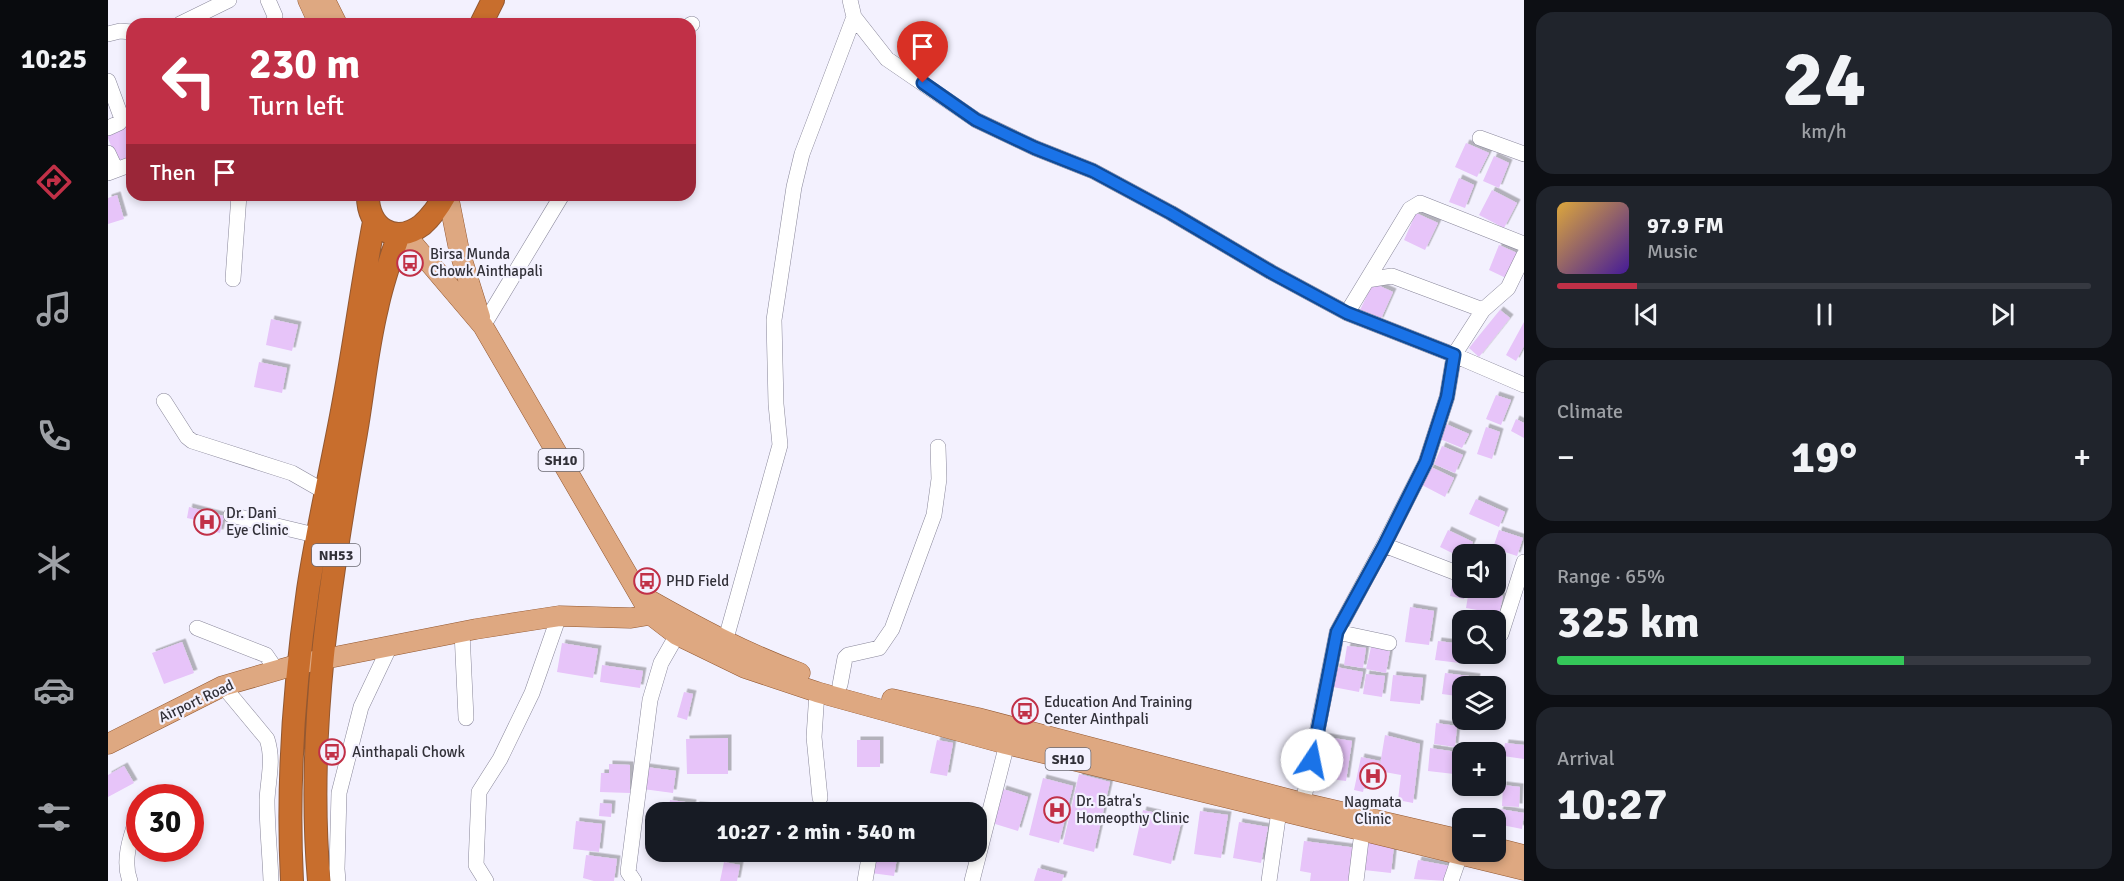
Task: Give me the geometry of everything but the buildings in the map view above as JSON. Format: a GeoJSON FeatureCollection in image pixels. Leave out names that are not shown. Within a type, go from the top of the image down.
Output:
{"type":"FeatureCollection","features":[{"type":"Feature","properties":{"kind":"highway"},"geometry":{"type":"LineString","coordinates":[[484,18],[493,0]]}},
{"type":"Feature","properties":{"kind":"highway","name":"NH53"},"geometry":{"type":"LineString","coordinates":[[292,881],[292,778],[299,664],[309,589],[374,222],[368,201]]}},
{"type":"Feature","properties":{"kind":"highway"},"geometry":{"type":"LineString","coordinates":[[374,222],[386,231],[402,233],[422,225],[442,201]]}},
{"type":"Feature","properties":{"kind":"highway","name":"NH53"},"geometry":{"type":"LineString","coordinates":[[319,881],[316,850],[316,780],[322,660],[339,527],[376,309],[402,233]]}},
{"type":"Feature","properties":{"kind":"main road"},"geometry":{"type":"LineString","coordinates":[[308,0],[317,18]]}},
{"type":"Feature","properties":{"kind":"main road"},"geometry":{"type":"LineString","coordinates":[[325,0],[334,18]]}},
{"type":"Feature","properties":{"kind":"main road","name":"SH10"},"geometry":{"type":"LineString","coordinates":[[447,201],[459,250],[483,326]]}},
{"type":"Feature","properties":{"kind":"main road","name":"SH10"},"geometry":{"type":"LineString","coordinates":[[402,233],[483,326],[639,594],[660,613],[677,635],[744,668],[817,692],[1303,803],[1452,845]]}},
{"type":"Feature","properties":{"kind":"main road","name":"SH10"},"geometry":{"type":"LineString","coordinates":[[660,613],[770,662],[1009,736],[1362,832],[1452,847]]}},
{"type":"Feature","properties":{"kind":"main road","name":"Airport Road"},"geometry":{"type":"LineString","coordinates":[[108,744],[223,686],[299,664],[462,632],[559,616],[631,618],[660,613]]}},
{"type":"Feature","properties":{"kind":"main road"},"geometry":{"type":"LineString","coordinates":[[1506,850],[1524,855]]}},
{"type":"Feature","properties":{"kind":"main road","name":"SH10"},"geometry":{"type":"LineString","coordinates":[[1501,862],[1524,870]]}},
{"type":"Feature","properties":{"kind":"street"},"geometry":{"type":"LineString","coordinates":[[192,18],[229,0]]}},
{"type":"Feature","properties":{"kind":"street"},"geometry":{"type":"LineString","coordinates":[[268,0],[274,18]]}},
{"type":"Feature","properties":{"kind":"street"},"geometry":{"type":"LineString","coordinates":[[850,0],[854,17],[887,59],[976,120],[1035,148],[1093,171],[1347,313],[1524,385]]}},
{"type":"Feature","properties":{"kind":"street"},"geometry":{"type":"LineString","coordinates":[[725,642],[780,445],[776,404],[774,320],[794,187],[802,154],[854,17]]}},
{"type":"Feature","properties":{"kind":"street"},"geometry":{"type":"LineString","coordinates":[[108,34],[126,32]]}},
{"type":"Feature","properties":{"kind":"street"},"geometry":{"type":"LineString","coordinates":[[108,81],[122,119],[108,128]]}},
{"type":"Feature","properties":{"kind":"street"},"geometry":{"type":"LineString","coordinates":[[1480,138],[1524,154]]}},
{"type":"Feature","properties":{"kind":"street"},"geometry":{"type":"LineString","coordinates":[[108,153],[112,171]]}},
{"type":"Feature","properties":{"kind":"street"},"geometry":{"type":"LineString","coordinates":[[233,279],[241,201]]}},
{"type":"Feature","properties":{"kind":"street"},"geometry":{"type":"LineString","coordinates":[[483,326],[558,201]]}},
{"type":"Feature","properties":{"kind":"street"},"geometry":{"type":"LineString","coordinates":[[1347,313],[1410,208],[1420,203],[1524,244]]}},
{"type":"Feature","properties":{"kind":"street"},"geometry":{"type":"LineString","coordinates":[[1303,803],[1337,632],[1426,462],[1447,397],[1454,355],[1484,310],[1508,288],[1524,255]]}},
{"type":"Feature","properties":{"kind":"street"},"geometry":{"type":"LineString","coordinates":[[1367,280],[1392,276],[1484,310]]}},
{"type":"Feature","properties":{"kind":"street"},"geometry":{"type":"LineString","coordinates":[[164,401],[187,437],[192,441],[292,473],[327,493]]}},
{"type":"Feature","properties":{"kind":"street"},"geometry":{"type":"LineString","coordinates":[[840,685],[845,658],[848,655],[879,648],[892,629],[934,515],[939,479],[938,447]]}},
{"type":"Feature","properties":{"kind":"street"},"geometry":{"type":"LineString","coordinates":[[231,515],[318,536]]}},
{"type":"Feature","properties":{"kind":"street"},"geometry":{"type":"LineString","coordinates":[[1384,546],[1452,571]]}},
{"type":"Feature","properties":{"kind":"street"},"geometry":{"type":"LineString","coordinates":[[1506,618],[1524,562]]}},
{"type":"Feature","properties":{"kind":"street"},"geometry":{"type":"LineString","coordinates":[[486,881],[476,865],[479,792],[500,759],[532,693],[559,616]]}},
{"type":"Feature","properties":{"kind":"street"},"geometry":{"type":"LineString","coordinates":[[197,628],[266,655],[277,671]]}},
{"type":"Feature","properties":{"kind":"street"},"geometry":{"type":"LineString","coordinates":[[462,632],[466,718]]}},
{"type":"Feature","properties":{"kind":"street"},"geometry":{"type":"LineString","coordinates":[[1337,632],[1389,643]]}},
{"type":"Feature","properties":{"kind":"street"},"geometry":{"type":"LineString","coordinates":[[634,881],[628,872],[650,700],[662,663],[677,635]]}},
{"type":"Feature","properties":{"kind":"street"},"geometry":{"type":"LineString","coordinates":[[338,881],[339,794],[361,708],[389,648]]}},
{"type":"Feature","properties":{"kind":"street"},"geometry":{"type":"LineString","coordinates":[[223,686],[267,739],[270,748],[272,759],[267,811],[271,881]]}},
{"type":"Feature","properties":{"kind":"street"},"geometry":{"type":"LineString","coordinates":[[817,692],[814,737],[820,798]]}},
{"type":"Feature","properties":{"kind":"street"},"geometry":{"type":"LineString","coordinates":[[987,811],[1009,736]]}},
{"type":"Feature","properties":{"kind":"street"},"geometry":{"type":"LineString","coordinates":[[1269,881],[1279,811]]}},
{"type":"Feature","properties":{"kind":"street"},"geometry":{"type":"LineString","coordinates":[[1356,881],[1362,832]]}},
{"type":"Feature","properties":{"kind":"street"},"geometry":{"type":"LineString","coordinates":[[127,862],[130,881]]}},
{"type":"Feature","properties":{"kind":"street"},"geometry":{"type":"LineString","coordinates":[[865,881],[868,862]]}},
{"type":"Feature","properties":{"kind":"street"},"geometry":{"type":"LineString","coordinates":[[972,881],[975,862]]}},
{"type":"Feature","properties":{"kind":"street"},"geometry":{"type":"LineString","coordinates":[[1451,881],[1457,862]]}},
{"type":"Feature","properties":{"kind":"place","name":"Birsa Munda Chowk Ainthapali"},"geometry":{"type":"Point","coordinates":[410,263]}},
{"type":"Feature","properties":{"kind":"place","name":"Dr. Dani Eye Clinic"},"geometry":{"type":"Point","coordinates":[207,522]}},
{"type":"Feature","properties":{"kind":"place","name":"PHD Field"},"geometry":{"type":"Point","coordinates":[647,581]}},
{"type":"Feature","properties":{"kind":"place","name":"Education And Training Center Ainthpali"},"geometry":{"type":"Point","coordinates":[1025,711]}},
{"type":"Feature","properties":{"kind":"place","name":"Ainthapali Chowk"},"geometry":{"type":"Point","coordinates":[332,752]}},
{"type":"Feature","properties":{"kind":"place","name":"Nagmata Clinic"},"geometry":{"type":"Point","coordinates":[1373,776]}},
{"type":"Feature","properties":{"kind":"place","name":"Dr. Batra's Homeopthy Clinic"},"geometry":{"type":"Point","coordinates":[1057,810]}},
{"type":"Feature","properties":{"kind":"route"},"geometry":{"type":"LineString","coordinates":[[923,83],[976,120],[1035,148],[1093,171],[1347,313],[1454,355],[1447,397],[1426,462],[1337,632],[1312,760]]}}]}
